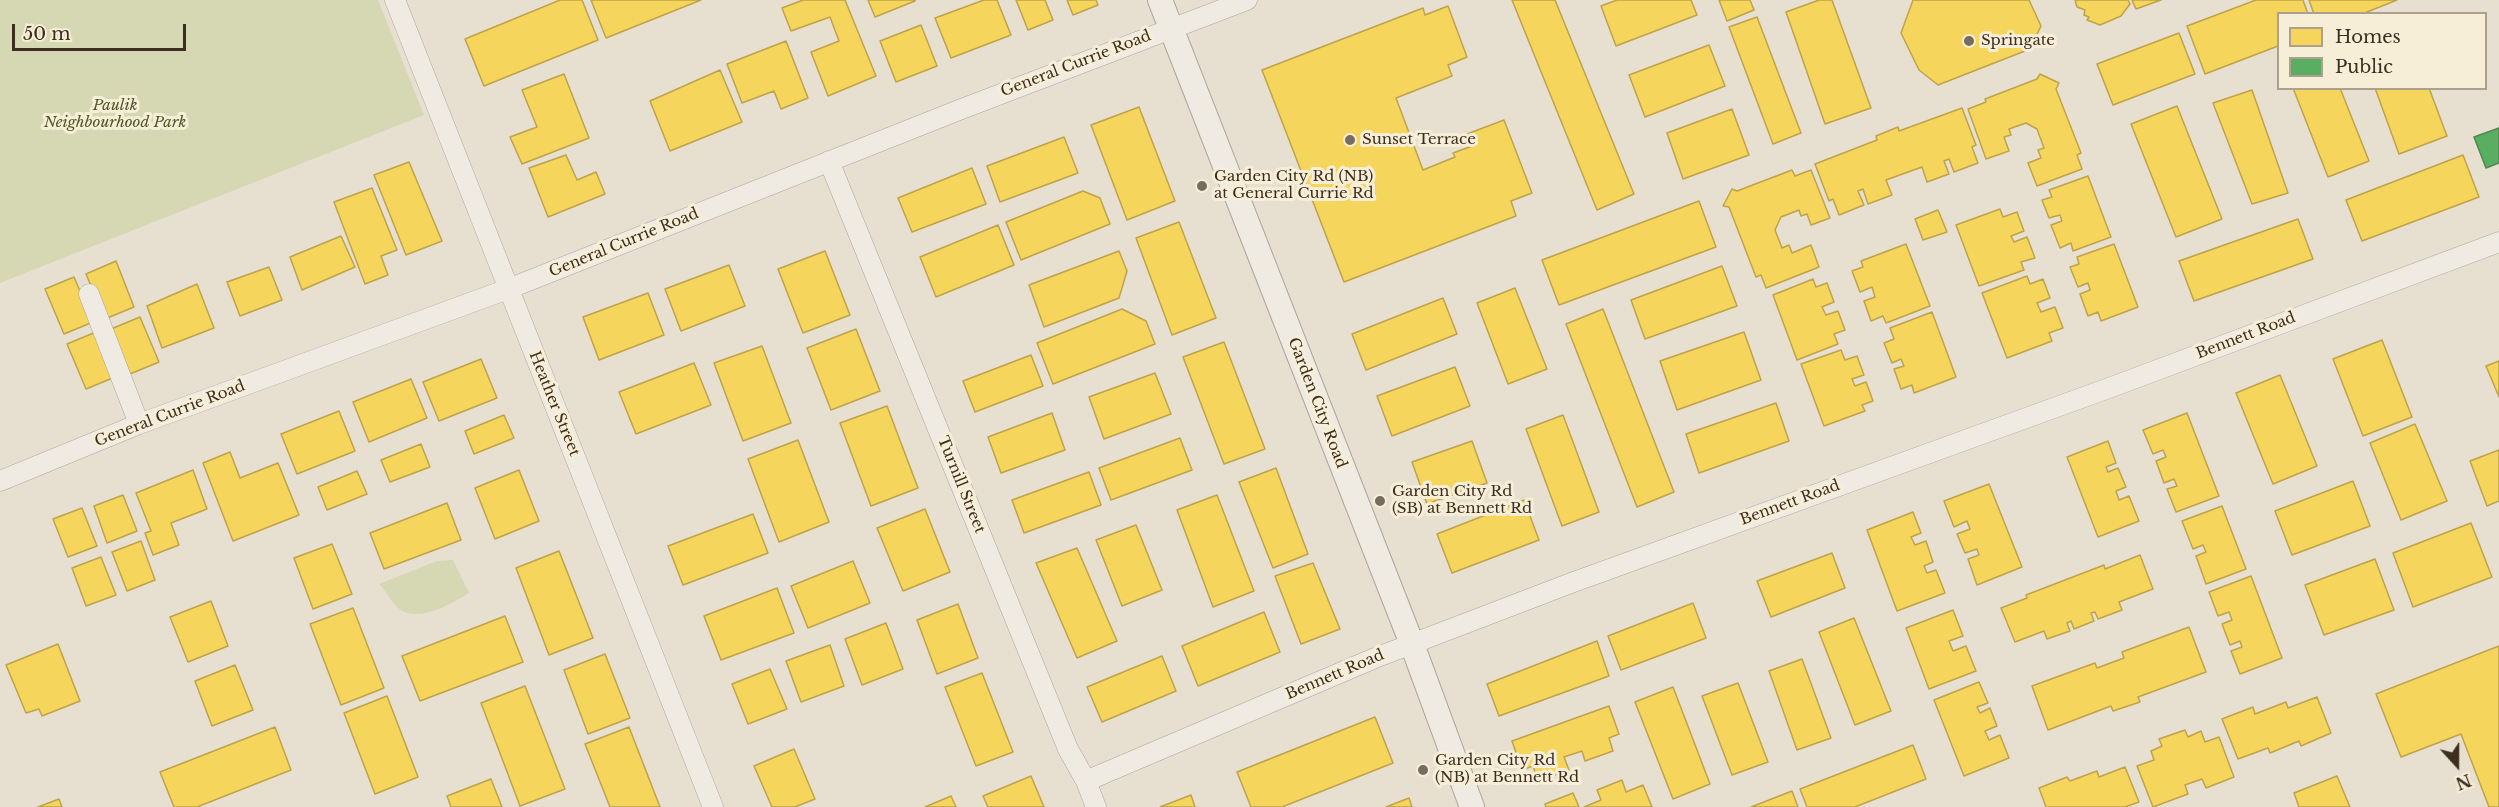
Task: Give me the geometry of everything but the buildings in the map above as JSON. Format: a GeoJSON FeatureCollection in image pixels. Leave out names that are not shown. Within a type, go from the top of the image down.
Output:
{"type":"FeatureCollection","features":[{"type":"Feature","properties":{"kind":"street","name":"Heather Street"},"geometry":{"type":"LineString","coordinates":[[395,0],[713,807]]}},
{"type":"Feature","properties":{"kind":"street","name":"Garden City Road"},"geometry":{"type":"LineString","coordinates":[[1160,0],[1412,644],[1472,807]]}},
{"type":"Feature","properties":{"kind":"street","name":"General Currie Road"},"geometry":{"type":"LineString","coordinates":[[0,481],[139,424],[508,289],[829,161],[1247,0]]}},
{"type":"Feature","properties":{"kind":"street","name":"Turnill Street"},"geometry":{"type":"LineString","coordinates":[[829,161],[1068,749],[1086,781],[1096,807]]}},
{"type":"Feature","properties":{"kind":"street","name":"Bennett Road"},"geometry":{"type":"LineString","coordinates":[[1086,781],[1412,644],[1571,583],[2109,388],[2499,242]]}},
{"type":"Feature","properties":{"kind":"street"},"geometry":{"type":"LineString","coordinates":[[88,294],[139,424]]}},
{"type":"Feature","properties":{"kind":"green space","name":"Paulik Neighbourhood Park"},"geometry":{"type":"Polygon","coordinates":[[[0,0],[378,0],[424,115],[0,283],[0,0]]]}},
{"type":"Feature","properties":{"kind":"green space"},"geometry":{"type":"Polygon","coordinates":[[[453,560],[469,593],[433,611],[414,614],[405,612],[397,607],[379,584],[437,561],[453,560]]]}},
{"type":"Feature","properties":{"kind":"place","name":"Springate"},"geometry":{"type":"Point","coordinates":[1969,41]}},
{"type":"Feature","properties":{"kind":"place","name":"Sunset Terrace"},"geometry":{"type":"Point","coordinates":[1350,140]}},
{"type":"Feature","properties":{"kind":"place","name":"Garden City Rd (NB) at General Currie Rd"},"geometry":{"type":"Point","coordinates":[1202,186]}},
{"type":"Feature","properties":{"kind":"place","name":"Garden City Rd (SB) at Bennett Rd"},"geometry":{"type":"Point","coordinates":[1380,501]}},
{"type":"Feature","properties":{"kind":"place","name":"Garden City Rd (NB) at Bennett Rd"},"geometry":{"type":"Point","coordinates":[1423,770]}}]}
